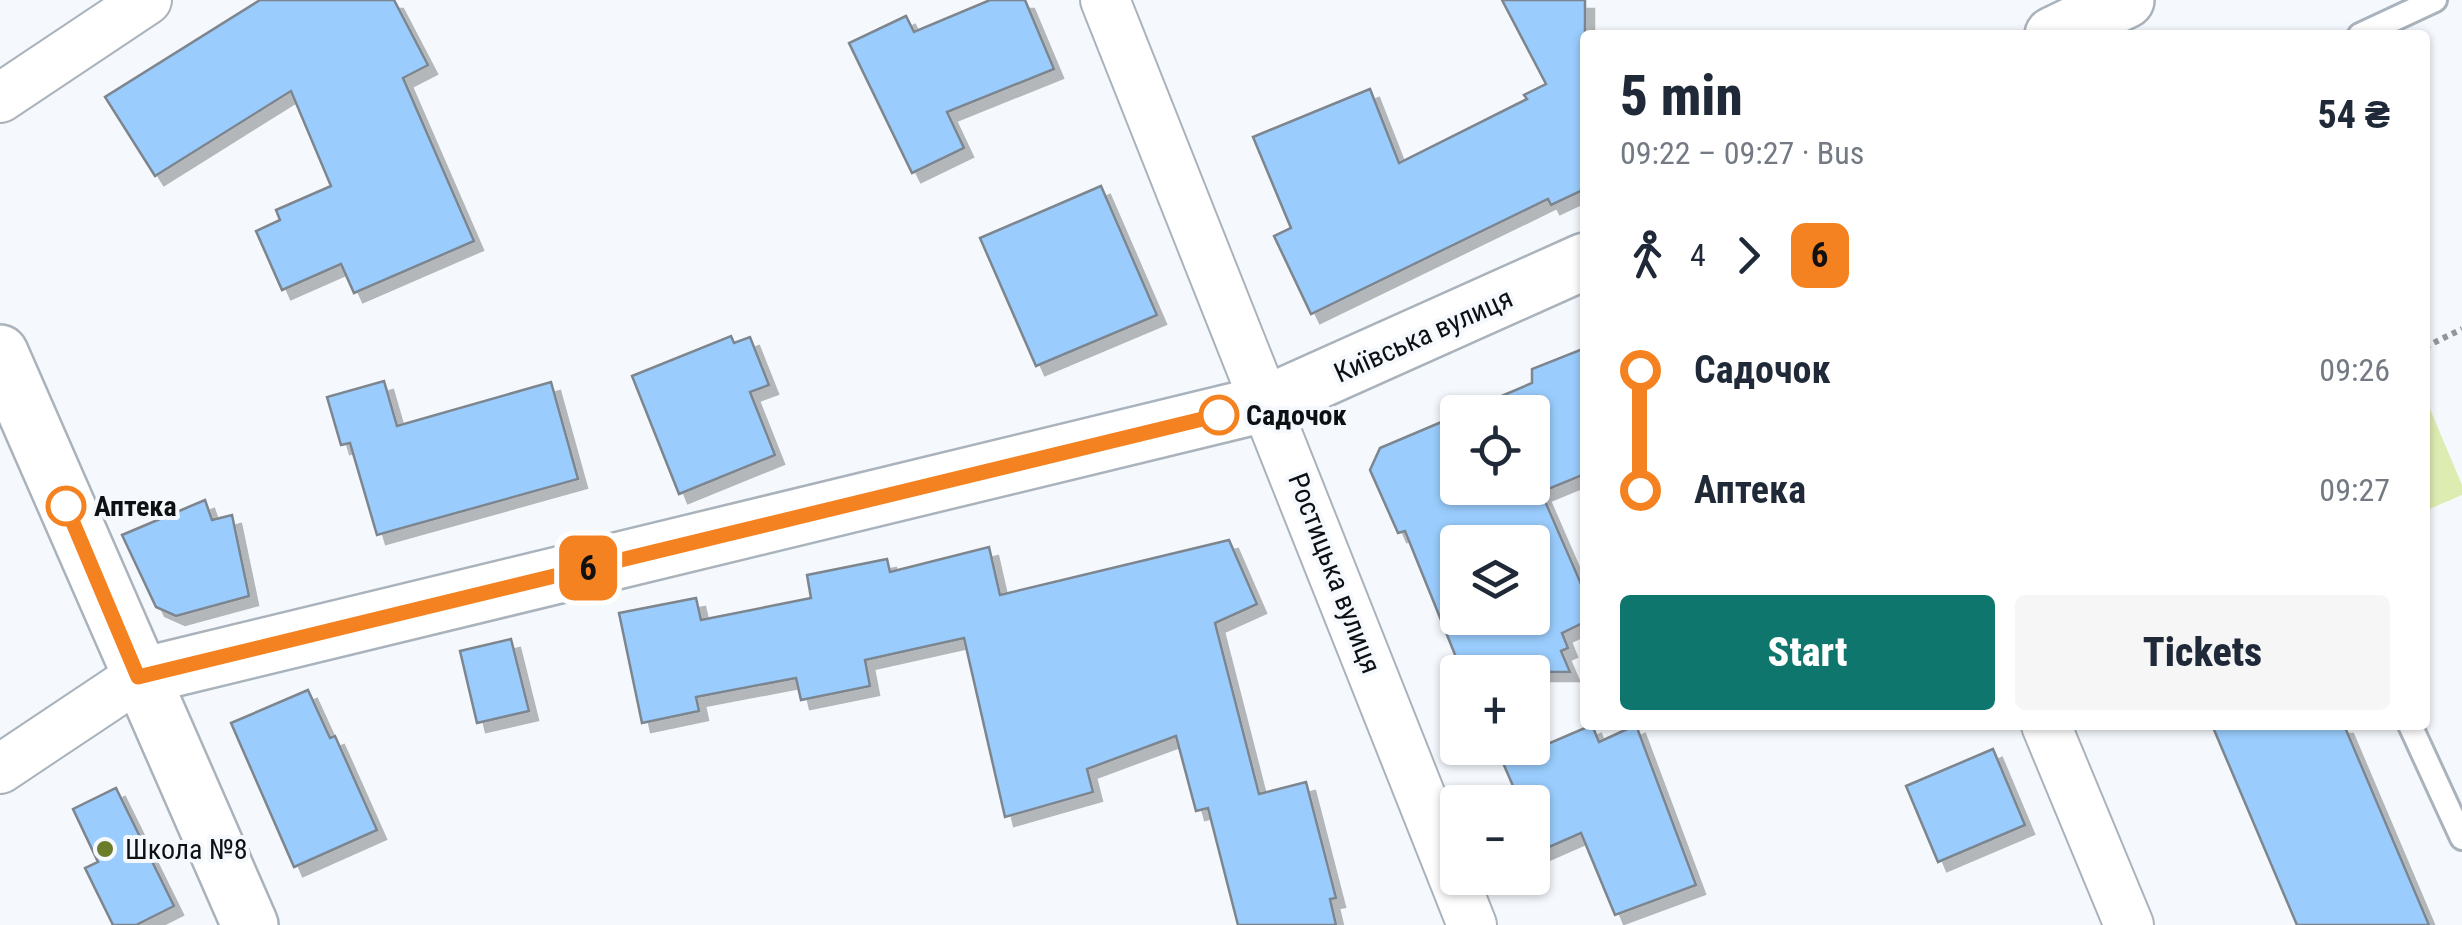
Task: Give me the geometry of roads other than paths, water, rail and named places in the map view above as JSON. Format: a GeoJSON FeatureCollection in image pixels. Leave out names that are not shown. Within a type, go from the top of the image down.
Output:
{"type":"FeatureCollection","features":[{"type":"Feature","properties":{"kind":"street"},"geometry":{"type":"LineString","coordinates":[[0,98],[146,0]]}},
{"type":"Feature","properties":{"kind":"street","name":"Ростицька вулиця"},"geometry":{"type":"LineString","coordinates":[[1106,0],[1472,925]]}},
{"type":"Feature","properties":{"kind":"street"},"geometry":{"type":"LineString","coordinates":[[2063,30],[2126,0]]}},
{"type":"Feature","properties":{"kind":"street","name":"Київська вулиця"},"geometry":{"type":"LineString","coordinates":[[0,768],[138,677],[1268,403],[1580,262]]}},
{"type":"Feature","properties":{"kind":"street"},"geometry":{"type":"LineString","coordinates":[[0,353],[138,677],[250,925]]}},
{"type":"Feature","properties":{"kind":"street"},"geometry":{"type":"LineString","coordinates":[[2048,730],[2128,925]]}},
{"type":"Feature","properties":{"kind":"lane"},"geometry":{"type":"LineString","coordinates":[[2371,30],[2435,0]]}},
{"type":"Feature","properties":{"kind":"lane"},"geometry":{"type":"LineString","coordinates":[[2412,730],[2462,838]]}},
{"type":"Feature","properties":{"kind":"place","name":"Садочок"},"geometry":{"type":"Point","coordinates":[1219,415]}},
{"type":"Feature","properties":{"kind":"place","name":"Аптека"},"geometry":{"type":"Point","coordinates":[66,506]}},
{"type":"Feature","properties":{"kind":"place","name":"Школа №8"},"geometry":{"type":"Point","coordinates":[105,849]}}]}
